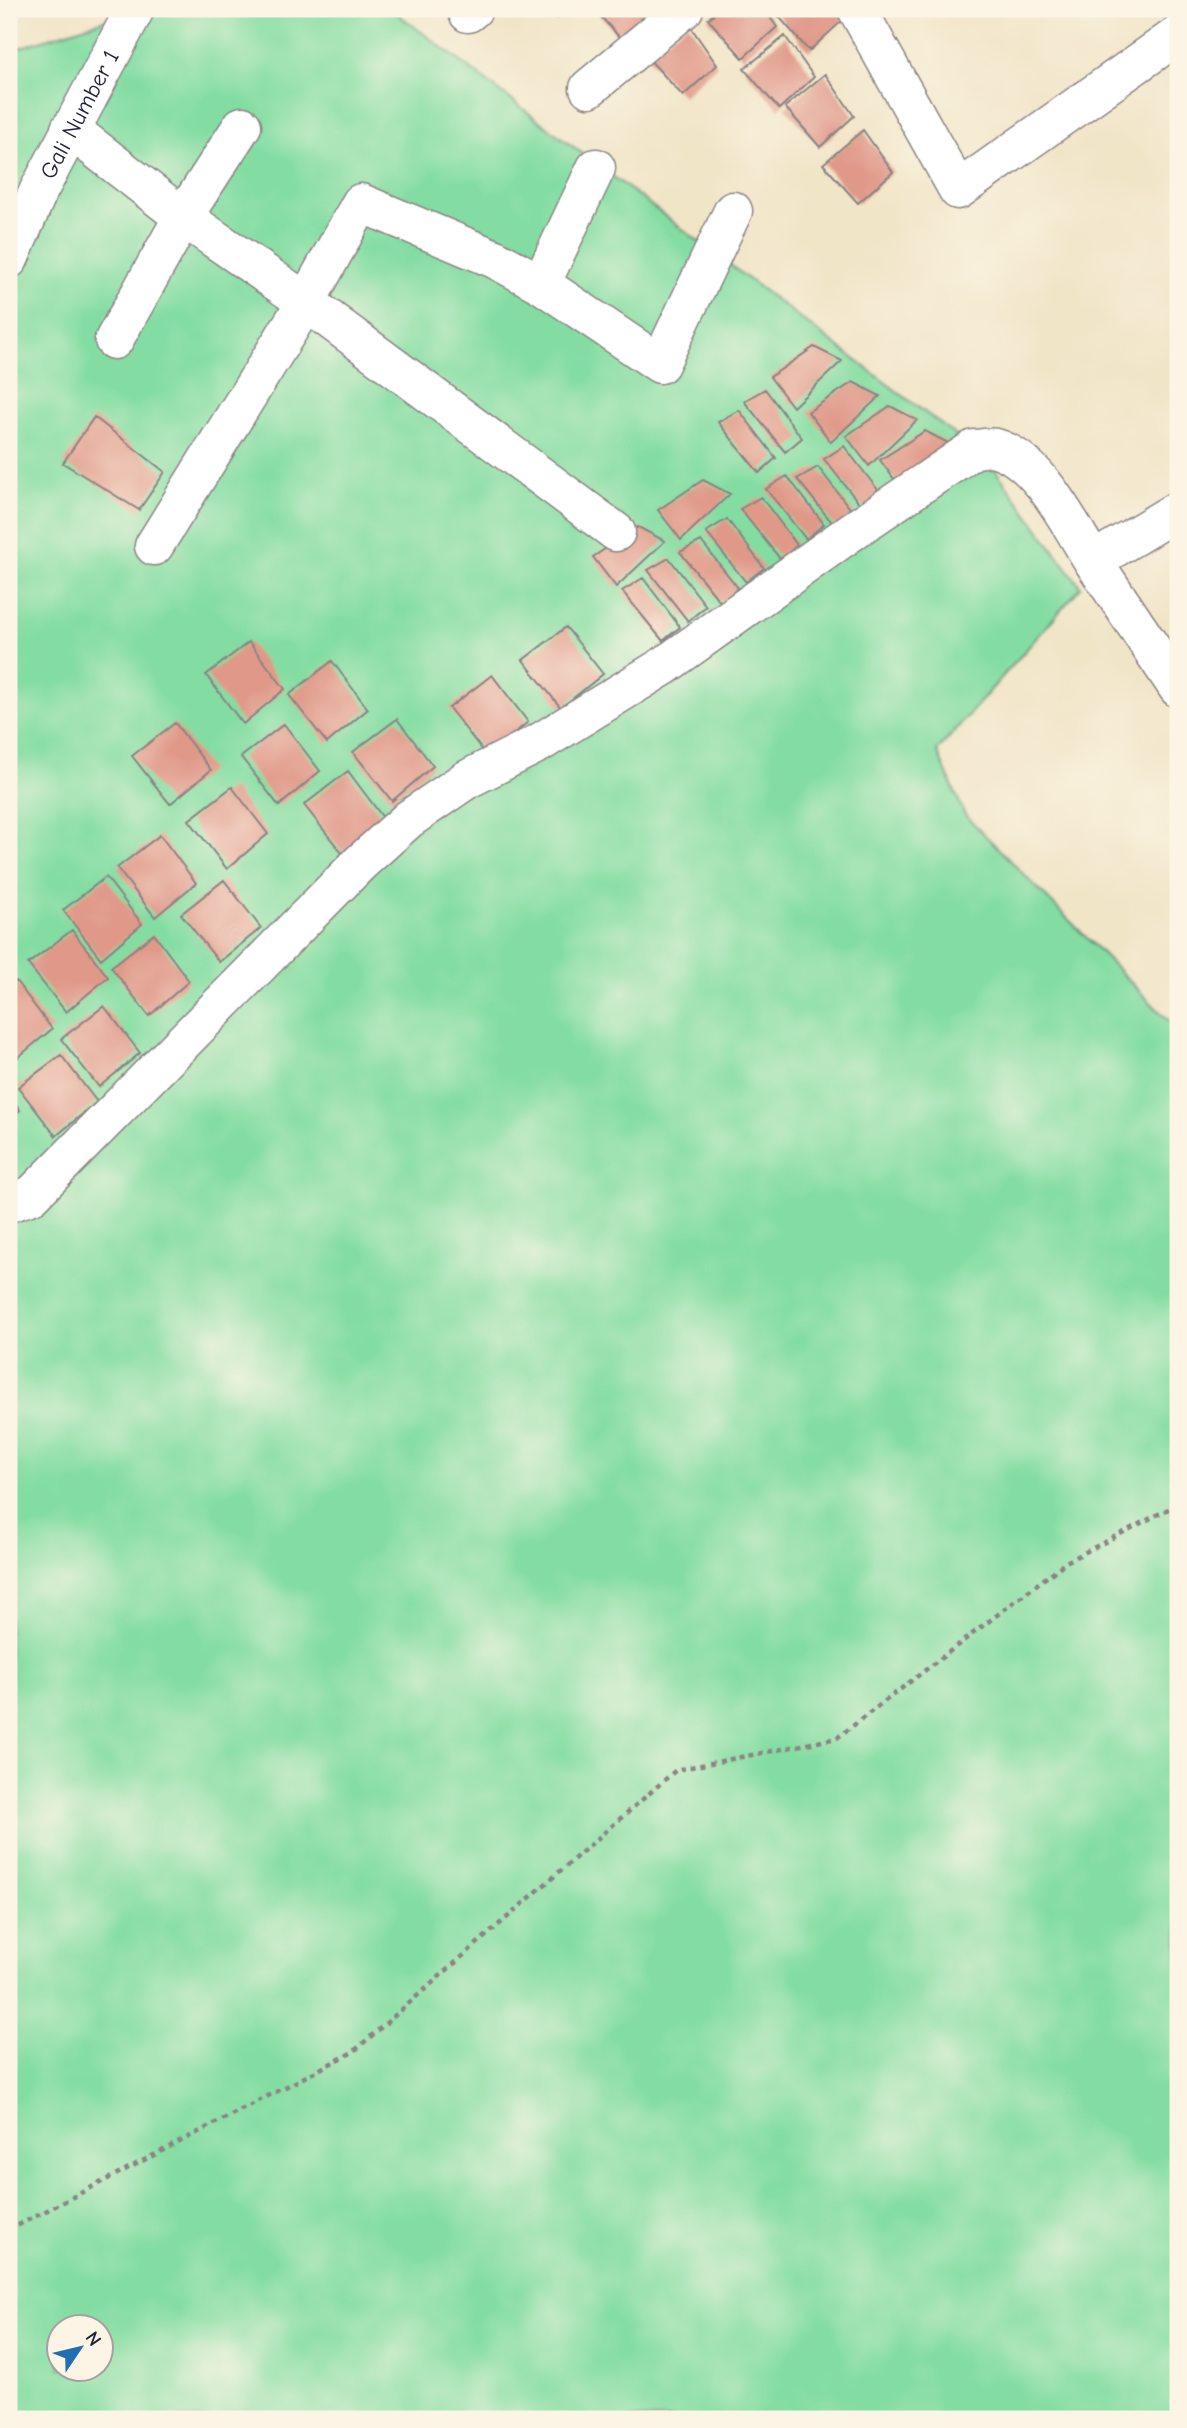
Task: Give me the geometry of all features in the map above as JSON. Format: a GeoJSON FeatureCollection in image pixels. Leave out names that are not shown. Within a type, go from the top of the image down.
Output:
{"type":"FeatureCollection","features":[{"type":"Feature","properties":{"kind":"street","name":"Gali Number 1"},"geometry":{"type":"LineString","coordinates":[[9,259],[38,192],[135,9]]}},
{"type":"Feature","properties":{"kind":"street"},"geometry":{"type":"LineString","coordinates":[[589,88],[684,9]]}},
{"type":"Feature","properties":{"kind":"street"},"geometry":{"type":"LineString","coordinates":[[857,9],[958,190],[1178,35]]}},
{"type":"Feature","properties":{"kind":"street"},"geometry":{"type":"LineString","coordinates":[[114,340],[183,217],[242,126]]}},
{"type":"Feature","properties":{"kind":"street"},"geometry":{"type":"LineString","coordinates":[[70,130],[183,217],[306,302],[616,532]]}},
{"type":"Feature","properties":{"kind":"street"},"geometry":{"type":"LineString","coordinates":[[541,284],[596,168]]}},
{"type":"Feature","properties":{"kind":"street"},"geometry":{"type":"LineString","coordinates":[[154,546],[306,302],[361,203],[495,259],[541,284],[660,364],[733,211]]}},
{"type":"Feature","properties":{"kind":"street"},"geometry":{"type":"LineString","coordinates":[[9,1203],[32,1195],[359,864],[408,819],[466,780],[539,743],[664,666],[854,530],[974,449],[994,447],[1020,460],[1041,481],[1178,688]]}},
{"type":"Feature","properties":{"kind":"street"},"geometry":{"type":"LineString","coordinates":[[1093,561],[1178,510]]}},
{"type":"Feature","properties":{"kind":"path"},"geometry":{"type":"LineString","coordinates":[[9,2230],[354,2052],[676,1770],[837,1738],[1066,1562],[1178,1504]]}},
{"type":"Feature","properties":{"kind":"green space"},"geometry":{"type":"Polygon","coordinates":[[[138,9],[391,9],[988,460],[1081,587],[937,751],[965,815],[1178,1030],[1178,2419],[9,2419],[9,51],[138,9]]]}},
{"type":"Feature","properties":{"kind":"building"},"geometry":{"type":"Polygon","coordinates":[[[549,9],[567,9],[557,18],[549,9]]]}},
{"type":"Feature","properties":{"kind":"building"},"geometry":{"type":"Polygon","coordinates":[[[594,9],[655,9],[621,39],[594,9]]]}},
{"type":"Feature","properties":{"kind":"building"},"geometry":{"type":"Polygon","coordinates":[[[720,9],[764,9],[777,27],[743,58],[708,19],[720,9]]]}},
{"type":"Feature","properties":{"kind":"building"},"geometry":{"type":"Polygon","coordinates":[[[836,9],[844,19],[809,51],[774,11],[836,9]]]}},
{"type":"Feature","properties":{"kind":"building"},"geometry":{"type":"Polygon","coordinates":[[[688,23],[717,65],[683,96],[647,57],[688,23]]]}},
{"type":"Feature","properties":{"kind":"building"},"geometry":{"type":"Polygon","coordinates":[[[785,36],[814,77],[779,109],[744,69],[785,36]]]}},
{"type":"Feature","properties":{"kind":"building"},"geometry":{"type":"Polygon","coordinates":[[[825,74],[854,116],[820,147],[785,107],[825,74]]]}},
{"type":"Feature","properties":{"kind":"building"},"geometry":{"type":"Polygon","coordinates":[[[863,130],[893,172],[858,203],[823,164],[863,130]]]}},
{"type":"Feature","properties":{"kind":"building"},"geometry":{"type":"Polygon","coordinates":[[[814,347],[842,361],[793,407],[770,377],[814,347]]]}},
{"type":"Feature","properties":{"kind":"building"},"geometry":{"type":"Polygon","coordinates":[[[853,382],[880,396],[831,442],[808,412],[853,382]]]}},
{"type":"Feature","properties":{"kind":"building"},"geometry":{"type":"Polygon","coordinates":[[[765,389],[802,438],[785,452],[744,401],[765,389]]]}},
{"type":"Feature","properties":{"kind":"building"},"geometry":{"type":"Polygon","coordinates":[[[890,406],[917,420],[869,466],[846,436],[890,406]]]}},
{"type":"Feature","properties":{"kind":"building"},"geometry":{"type":"Polygon","coordinates":[[[739,410],[776,458],[759,473],[718,422],[739,410]]]}},
{"type":"Feature","properties":{"kind":"building"},"geometry":{"type":"Polygon","coordinates":[[[94,417],[165,472],[139,510],[63,463],[94,417]]]}},
{"type":"Feature","properties":{"kind":"building"},"geometry":{"type":"Polygon","coordinates":[[[925,431],[952,445],[903,491],[880,460],[925,431]]]}},
{"type":"Feature","properties":{"kind":"building"},"geometry":{"type":"Polygon","coordinates":[[[844,446],[881,494],[864,509],[824,459],[844,446]]]}},
{"type":"Feature","properties":{"kind":"building"},"geometry":{"type":"Polygon","coordinates":[[[818,467],[855,515],[838,530],[797,479],[818,467]]]}},
{"type":"Feature","properties":{"kind":"building"},"geometry":{"type":"Polygon","coordinates":[[[787,476],[824,524],[806,539],[766,489],[787,476]]]}},
{"type":"Feature","properties":{"kind":"building"},"geometry":{"type":"Polygon","coordinates":[[[703,480],[730,494],[681,540],[658,510],[703,480]]]}},
{"type":"Feature","properties":{"kind":"building"},"geometry":{"type":"Polygon","coordinates":[[[761,497],[797,545],[781,560],[740,509],[761,497]]]}},
{"type":"Feature","properties":{"kind":"building"},"geometry":{"type":"Polygon","coordinates":[[[727,519],[764,568],[746,582],[706,532],[727,519]]]}},
{"type":"Feature","properties":{"kind":"building"},"geometry":{"type":"Polygon","coordinates":[[[638,527],[665,541],[616,587],[593,557],[638,527]]]}},
{"type":"Feature","properties":{"kind":"building"},"geometry":{"type":"Polygon","coordinates":[[[701,541],[738,588],[721,603],[680,552],[701,541]]]}},
{"type":"Feature","properties":{"kind":"building"},"geometry":{"type":"Polygon","coordinates":[[[669,558],[706,606],[688,621],[648,570],[669,558]]]}},
{"type":"Feature","properties":{"kind":"building"},"geometry":{"type":"Polygon","coordinates":[[[643,578],[680,627],[663,641],[622,591],[643,578]]]}},
{"type":"Feature","properties":{"kind":"building"},"geometry":{"type":"Polygon","coordinates":[[[566,627],[603,674],[561,708],[523,660],[566,627]]]}},
{"type":"Feature","properties":{"kind":"building"},"geometry":{"type":"Polygon","coordinates":[[[249,642],[285,689],[243,724],[206,675],[249,642]]]}},
{"type":"Feature","properties":{"kind":"building"},"geometry":{"type":"Polygon","coordinates":[[[332,661],[368,709],[327,743],[289,695],[332,661]]]}},
{"type":"Feature","properties":{"kind":"building"},"geometry":{"type":"Polygon","coordinates":[[[492,675],[528,722],[487,756],[449,708],[492,675]]]}},
{"type":"Feature","properties":{"kind":"building"},"geometry":{"type":"Polygon","coordinates":[[[397,719],[433,766],[392,801],[353,752],[397,719]]]}},
{"type":"Feature","properties":{"kind":"building"},"geometry":{"type":"Polygon","coordinates":[[[175,723],[211,770],[170,804],[132,756],[175,723]]]}},
{"type":"Feature","properties":{"kind":"building"},"geometry":{"type":"Polygon","coordinates":[[[284,724],[320,771],[279,806],[241,757],[284,724]]]}},
{"type":"Feature","properties":{"kind":"building"},"geometry":{"type":"Polygon","coordinates":[[[348,771],[384,819],[342,853],[304,805],[348,771]]]}},
{"type":"Feature","properties":{"kind":"building"},"geometry":{"type":"Polygon","coordinates":[[[232,787],[268,834],[227,869],[189,820],[232,787]]]}},
{"type":"Feature","properties":{"kind":"building"},"geometry":{"type":"Polygon","coordinates":[[[160,835],[196,883],[155,917],[117,868],[160,835]]]}},
{"type":"Feature","properties":{"kind":"building"},"geometry":{"type":"Polygon","coordinates":[[[106,877],[142,924],[101,959],[63,910],[106,877]]]}},
{"type":"Feature","properties":{"kind":"building"},"geometry":{"type":"Polygon","coordinates":[[[224,880],[261,928],[219,962],[181,914],[224,880]]]}},
{"type":"Feature","properties":{"kind":"building"},"geometry":{"type":"Polygon","coordinates":[[[72,930],[108,977],[66,1012],[28,964],[72,930]]]}},
{"type":"Feature","properties":{"kind":"building"},"geometry":{"type":"Polygon","coordinates":[[[154,934],[189,981],[149,1016],[111,967],[154,934]]]}},
{"type":"Feature","properties":{"kind":"building"},"geometry":{"type":"Polygon","coordinates":[[[16,981],[52,1029],[11,1063],[9,987],[16,981]]]}},
{"type":"Feature","properties":{"kind":"building"},"geometry":{"type":"Polygon","coordinates":[[[104,1006],[140,1053],[99,1087],[61,1039],[104,1006]]]}},
{"type":"Feature","properties":{"kind":"building"},"geometry":{"type":"Polygon","coordinates":[[[61,1055],[97,1102],[56,1136],[18,1087],[61,1055]]]}},
{"type":"Feature","properties":{"kind":"building"},"geometry":{"type":"Polygon","coordinates":[[[9,1095],[20,1110],[9,1120],[9,1095]]]}}]}
